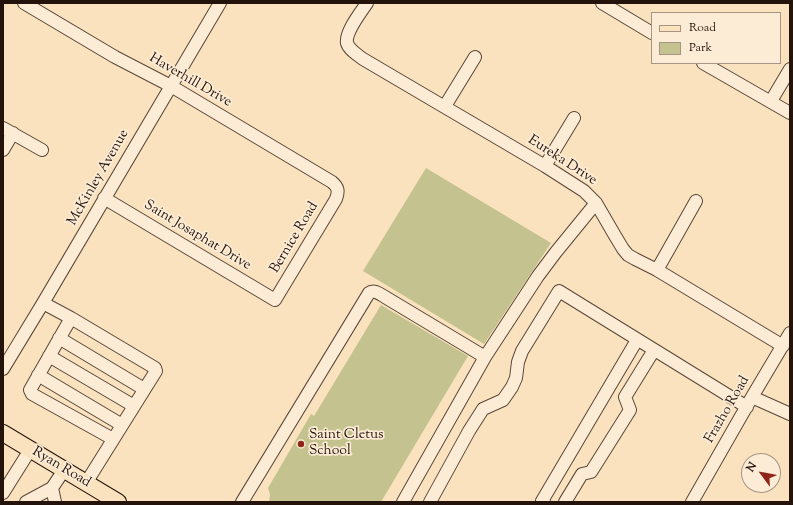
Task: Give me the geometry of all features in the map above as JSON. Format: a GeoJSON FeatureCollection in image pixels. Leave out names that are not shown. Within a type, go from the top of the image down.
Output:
{"type":"FeatureCollection","features":[{"type":"Feature","properties":{"kind":"main road","name":"Ryan Road"},"geometry":{"type":"LineString","coordinates":[[3,433],[112,500]]}},
{"type":"Feature","properties":{"kind":"street","name":"Haverhill Drive"},"geometry":{"type":"LineString","coordinates":[[24,3],[115,57],[170,86],[332,182],[338,189]]}},
{"type":"Feature","properties":{"kind":"street","name":"McKinley Avenue"},"geometry":{"type":"LineString","coordinates":[[3,369],[220,3]]}},
{"type":"Feature","properties":{"kind":"street","name":"Eureka Drive"},"geometry":{"type":"LineString","coordinates":[[367,3],[348,35],[347,43],[351,50],[363,59],[445,106],[584,191],[596,203],[628,255],[657,270],[783,346]]}},
{"type":"Feature","properties":{"kind":"street"},"geometry":{"type":"LineString","coordinates":[[602,3],[651,32]]}},
{"type":"Feature","properties":{"kind":"street"},"geometry":{"type":"LineString","coordinates":[[445,106],[475,57]]}},
{"type":"Feature","properties":{"kind":"street"},"geometry":{"type":"LineString","coordinates":[[705,64],[790,113]]}},
{"type":"Feature","properties":{"kind":"street"},"geometry":{"type":"LineString","coordinates":[[771,101],[790,69]]}},
{"type":"Feature","properties":{"kind":"street"},"geometry":{"type":"LineString","coordinates":[[545,166],[574,118]]}},
{"type":"Feature","properties":{"kind":"street"},"geometry":{"type":"LineString","coordinates":[[3,150],[8,130],[42,150]]}},
{"type":"Feature","properties":{"kind":"street","name":"Bernice Road"},"geometry":{"type":"LineString","coordinates":[[275,300],[336,198],[338,189]]}},
{"type":"Feature","properties":{"kind":"street","name":"Saint Josaphat Drive"},"geometry":{"type":"LineString","coordinates":[[104,198],[275,300]]}},
{"type":"Feature","properties":{"kind":"street"},"geometry":{"type":"LineString","coordinates":[[657,270],[696,201]]}},
{"type":"Feature","properties":{"kind":"street"},"geometry":{"type":"LineString","coordinates":[[403,502],[485,357],[538,276],[596,203]]}},
{"type":"Feature","properties":{"kind":"street"},"geometry":{"type":"LineString","coordinates":[[242,502],[369,293],[372,291],[385,297],[485,357]]}},
{"type":"Feature","properties":{"kind":"street"},"geometry":{"type":"LineString","coordinates":[[430,502],[469,431],[484,409],[502,400],[512,387],[516,378],[518,362],[522,352],[558,291],[654,350],[749,402],[790,414]]}},
{"type":"Feature","properties":{"kind":"street"},"geometry":{"type":"LineString","coordinates":[[43,303],[155,368],[156,371],[86,483]]}},
{"type":"Feature","properties":{"kind":"street"},"geometry":{"type":"LineString","coordinates":[[71,318],[30,390],[32,394],[113,439]]}},
{"type":"Feature","properties":{"kind":"street","name":"Frazho Road"},"geometry":{"type":"LineString","coordinates":[[692,502],[790,333]]}},
{"type":"Feature","properties":{"kind":"street"},"geometry":{"type":"LineString","coordinates":[[59,338],[144,389]]}},
{"type":"Feature","properties":{"kind":"street"},"geometry":{"type":"LineString","coordinates":[[543,502],[637,340]]}},
{"type":"Feature","properties":{"kind":"street"},"geometry":{"type":"LineString","coordinates":[[565,502],[582,474],[591,472],[630,410],[625,397],[654,350]]}},
{"type":"Feature","properties":{"kind":"street"},"geometry":{"type":"LineString","coordinates":[[49,356],[134,406]]}},
{"type":"Feature","properties":{"kind":"street"},"geometry":{"type":"LineString","coordinates":[[38,375],[122,425]]}},
{"type":"Feature","properties":{"kind":"street"},"geometry":{"type":"LineString","coordinates":[[3,493],[7,479],[30,450]]}},
{"type":"Feature","properties":{"kind":"street"},"geometry":{"type":"LineString","coordinates":[[26,502],[52,488],[64,470]]}},
{"type":"Feature","properties":{"kind":"street"},"geometry":{"type":"LineString","coordinates":[[52,488],[55,502]]}},
{"type":"Feature","properties":{"kind":"green space"},"geometry":{"type":"Polygon","coordinates":[[[426,168],[551,243],[484,344],[363,271],[426,168]]]}},
{"type":"Feature","properties":{"kind":"green space"},"geometry":{"type":"Polygon","coordinates":[[[381,305],[468,356],[381,502],[269,502],[270,494],[268,488],[311,414],[314,416],[381,305]]]}},
{"type":"Feature","properties":{"kind":"place","name":"Saint Cletus School"},"geometry":{"type":"Point","coordinates":[301,444]}}]}
